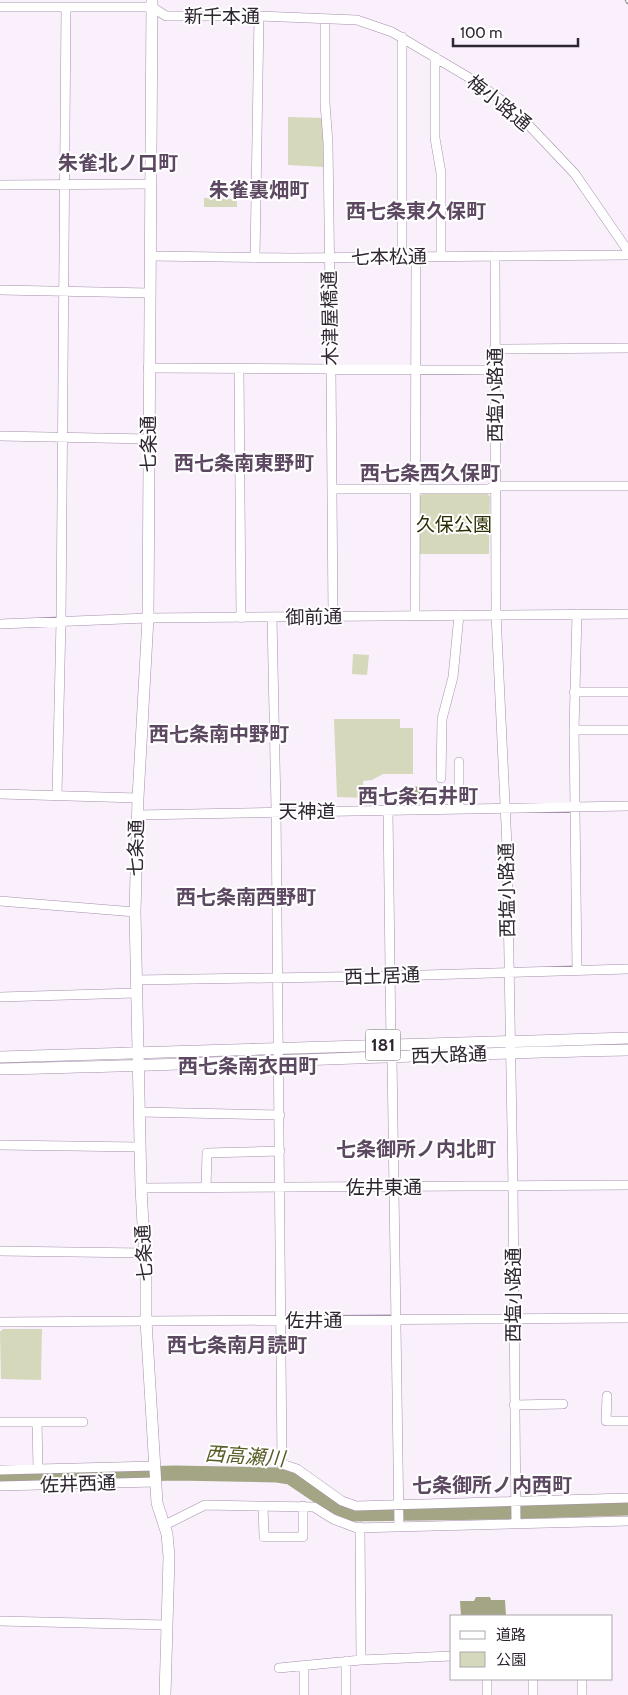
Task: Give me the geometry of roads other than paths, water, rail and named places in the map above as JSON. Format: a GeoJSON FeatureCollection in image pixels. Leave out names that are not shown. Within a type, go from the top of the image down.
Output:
{"type":"FeatureCollection","features":[{"type":"Feature","properties":{"kind":"main road","name":"七条通"},"geometry":{"type":"LineString","coordinates":[[152,4],[148,368],[148,618],[137,815],[135,912],[146,1321],[157,1503],[167,1534],[169,1557],[165,1695]]}},
{"type":"Feature","properties":{"kind":"main road","name":"西大路通"},"geometry":{"type":"LineString","coordinates":[[510,1048],[628,1038]]}},
{"type":"Feature","properties":{"kind":"main road","name":"西大路通"},"geometry":{"type":"LineString","coordinates":[[0,1056],[138,1053],[278,1054],[510,1048],[628,1050]]}},
{"type":"Feature","properties":{"kind":"main road","name":"西大路通"},"geometry":{"type":"LineString","coordinates":[[0,1069],[138,1066],[278,1054]]}},
{"type":"Feature","properties":{"kind":"street","name":"新千本通"},"geometry":{"type":"LineString","coordinates":[[0,7],[152,4],[166,16],[259,16],[326,19]]}},
{"type":"Feature","properties":{"kind":"street"},"geometry":{"type":"LineString","coordinates":[[57,795],[61,621],[66,7]]}},
{"type":"Feature","properties":{"kind":"street"},"geometry":{"type":"LineString","coordinates":[[256,258],[259,16]]}},
{"type":"Feature","properties":{"kind":"street","name":"梅小路通"},"geometry":{"type":"LineString","coordinates":[[326,19],[357,20],[402,37],[455,68],[508,105],[575,174],[628,251]]}},
{"type":"Feature","properties":{"kind":"street","name":"木津屋橋通"},"geometry":{"type":"LineString","coordinates":[[326,19],[333,616]]}},
{"type":"Feature","properties":{"kind":"street"},"geometry":{"type":"LineString","coordinates":[[402,37],[402,257]]}},
{"type":"Feature","properties":{"kind":"street"},"geometry":{"type":"LineString","coordinates":[[436,57],[436,138],[441,173],[441,256]]}},
{"type":"Feature","properties":{"kind":"street"},"geometry":{"type":"LineString","coordinates":[[0,185],[151,184]]}},
{"type":"Feature","properties":{"kind":"street","name":"七本松通"},"geometry":{"type":"LineString","coordinates":[[150,256],[256,258],[628,255]]}},
{"type":"Feature","properties":{"kind":"street"},"geometry":{"type":"LineString","coordinates":[[415,616],[416,256]]}},
{"type":"Feature","properties":{"kind":"street","name":"西塩小路通"},"geometry":{"type":"LineString","coordinates":[[495,256],[496,614],[506,808],[516,1524]]}},
{"type":"Feature","properties":{"kind":"street"},"geometry":{"type":"LineString","coordinates":[[0,290],[150,293]]}},
{"type":"Feature","properties":{"kind":"street"},"geometry":{"type":"LineString","coordinates":[[494,349],[628,348]]}},
{"type":"Feature","properties":{"kind":"street"},"geometry":{"type":"LineString","coordinates":[[148,368],[494,370]]}},
{"type":"Feature","properties":{"kind":"street"},"geometry":{"type":"LineString","coordinates":[[239,369],[241,618]]}},
{"type":"Feature","properties":{"kind":"street"},"geometry":{"type":"LineString","coordinates":[[0,436],[148,439]]}},
{"type":"Feature","properties":{"kind":"street"},"geometry":{"type":"LineString","coordinates":[[332,489],[628,486]]}},
{"type":"Feature","properties":{"kind":"street"},"geometry":{"type":"LineString","coordinates":[[577,614],[574,692],[577,970]]}},
{"type":"Feature","properties":{"kind":"street","name":"御前通"},"geometry":{"type":"LineString","coordinates":[[0,624],[148,618],[628,614]]}},
{"type":"Feature","properties":{"kind":"street"},"geometry":{"type":"LineString","coordinates":[[441,778],[442,720],[453,677],[459,615]]}},
{"type":"Feature","properties":{"kind":"street"},"geometry":{"type":"LineString","coordinates":[[272,617],[280,1115],[282,1464],[297,1469],[342,1501],[356,1506],[628,1498]]}},
{"type":"Feature","properties":{"kind":"street"},"geometry":{"type":"LineString","coordinates":[[574,692],[628,692]]}},
{"type":"Feature","properties":{"kind":"street"},"geometry":{"type":"LineString","coordinates":[[574,730],[628,730]]}},
{"type":"Feature","properties":{"kind":"street"},"geometry":{"type":"LineString","coordinates":[[459,762],[459,810]]}},
{"type":"Feature","properties":{"kind":"street"},"geometry":{"type":"LineString","coordinates":[[0,794],[138,798]]}},
{"type":"Feature","properties":{"kind":"street","name":"天神道"},"geometry":{"type":"LineString","coordinates":[[137,815],[628,806]]}},
{"type":"Feature","properties":{"kind":"street"},"geometry":{"type":"LineString","coordinates":[[388,811],[398,1526]]}},
{"type":"Feature","properties":{"kind":"street"},"geometry":{"type":"LineString","coordinates":[[0,901],[135,912]]}},
{"type":"Feature","properties":{"kind":"street","name":"西土居通"},"geometry":{"type":"LineString","coordinates":[[136,980],[390,976],[628,969]]}},
{"type":"Feature","properties":{"kind":"street"},"geometry":{"type":"LineString","coordinates":[[0,997],[136,993]]}},
{"type":"Feature","properties":{"kind":"street"},"geometry":{"type":"LineString","coordinates":[[140,1112],[280,1115]]}},
{"type":"Feature","properties":{"kind":"street"},"geometry":{"type":"LineString","coordinates":[[0,1145],[140,1147]]}},
{"type":"Feature","properties":{"kind":"street"},"geometry":{"type":"LineString","coordinates":[[206,1188],[207,1153],[280,1152]]}},
{"type":"Feature","properties":{"kind":"street","name":"佐井東通"},"geometry":{"type":"LineString","coordinates":[[141,1188],[628,1185]]}},
{"type":"Feature","properties":{"kind":"street"},"geometry":{"type":"LineString","coordinates":[[0,1252],[144,1253]]}},
{"type":"Feature","properties":{"kind":"street","name":"佐井通"},"geometry":{"type":"LineString","coordinates":[[0,1322],[628,1318]]}},
{"type":"Feature","properties":{"kind":"street"},"geometry":{"type":"LineString","coordinates":[[607,1396],[606,1421],[628,1421]]}},
{"type":"Feature","properties":{"kind":"street"},"geometry":{"type":"LineString","coordinates":[[514,1405],[562,1404]]}},
{"type":"Feature","properties":{"kind":"street"},"geometry":{"type":"LineString","coordinates":[[0,1422],[83,1422]]}},
{"type":"Feature","properties":{"kind":"street"},"geometry":{"type":"LineString","coordinates":[[37,1422],[38,1469]]}},
{"type":"Feature","properties":{"kind":"street"},"geometry":{"type":"LineString","coordinates":[[0,1470],[154,1466]]}},
{"type":"Feature","properties":{"kind":"street","name":"佐井西通"},"geometry":{"type":"LineString","coordinates":[[0,1486],[155,1480]]}},
{"type":"Feature","properties":{"kind":"street"},"geometry":{"type":"LineString","coordinates":[[164,1525],[205,1505],[314,1507],[346,1525],[360,1528],[628,1521]]}},
{"type":"Feature","properties":{"kind":"street"},"geometry":{"type":"LineString","coordinates":[[263,1506],[264,1537],[303,1537],[303,1506]]}},
{"type":"Feature","properties":{"kind":"street"},"geometry":{"type":"LineString","coordinates":[[360,1528],[361,1660]]}},
{"type":"Feature","properties":{"kind":"street"},"geometry":{"type":"LineString","coordinates":[[0,1621],[167,1625]]}},
{"type":"Feature","properties":{"kind":"street"},"geometry":{"type":"LineString","coordinates":[[279,1668],[346,1661],[450,1656]]}},
{"type":"Feature","properties":{"kind":"street"},"geometry":{"type":"LineString","coordinates":[[346,1661],[346,1695]]}},
{"type":"Feature","properties":{"kind":"street"},"geometry":{"type":"LineString","coordinates":[[304,1666],[304,1695]]}},
{"type":"Feature","properties":{"kind":"street"},"geometry":{"type":"LineString","coordinates":[[487,1695],[488,1680]]}},
{"type":"Feature","properties":{"kind":"street"},"geometry":{"type":"LineString","coordinates":[[533,1680],[533,1695]]}},
{"type":"Feature","properties":{"kind":"street"},"geometry":{"type":"LineString","coordinates":[[582,1680],[582,1695]]}},
{"type":"Feature","properties":{"kind":"waterway","name":"西高瀬川"},"geometry":{"type":"LineString","coordinates":[[0,1478],[175,1473],[277,1475],[290,1477],[327,1502],[351,1514],[628,1508]]}},
{"type":"Feature","properties":{"kind":"district","name":"朱雀北ノ口町"},"geometry":{"type":"Point","coordinates":[118,163]}},
{"type":"Feature","properties":{"kind":"district","name":"朱雀裏畑町"},"geometry":{"type":"Point","coordinates":[259,190]}},
{"type":"Feature","properties":{"kind":"district","name":"西七条東久保町"},"geometry":{"type":"Point","coordinates":[416,211]}},
{"type":"Feature","properties":{"kind":"district","name":"西七条南東野町"},"geometry":{"type":"Point","coordinates":[244,463]}},
{"type":"Feature","properties":{"kind":"district","name":"西七条西久保町"},"geometry":{"type":"Point","coordinates":[430,473]}},
{"type":"Feature","properties":{"kind":"district","name":"西七条南中野町"},"geometry":{"type":"Point","coordinates":[219,734]}},
{"type":"Feature","properties":{"kind":"district","name":"西七条石井町"},"geometry":{"type":"Point","coordinates":[418,796]}},
{"type":"Feature","properties":{"kind":"district","name":"西七条南西野町"},"geometry":{"type":"Point","coordinates":[246,897]}},
{"type":"Feature","properties":{"kind":"district","name":"西七条南衣田町"},"geometry":{"type":"Point","coordinates":[248,1066]}},
{"type":"Feature","properties":{"kind":"district","name":"七条御所ノ内北町"},"geometry":{"type":"Point","coordinates":[416,1149]}},
{"type":"Feature","properties":{"kind":"district","name":"西七条南月読町"},"geometry":{"type":"Point","coordinates":[237,1345]}},
{"type":"Feature","properties":{"kind":"district","name":"七条御所ノ内西町"},"geometry":{"type":"Point","coordinates":[492,1485]}},
{"type":"Feature","properties":{"kind":"park label","name":"久保公園"},"geometry":{"type":"Point","coordinates":[454,524]}}]}
